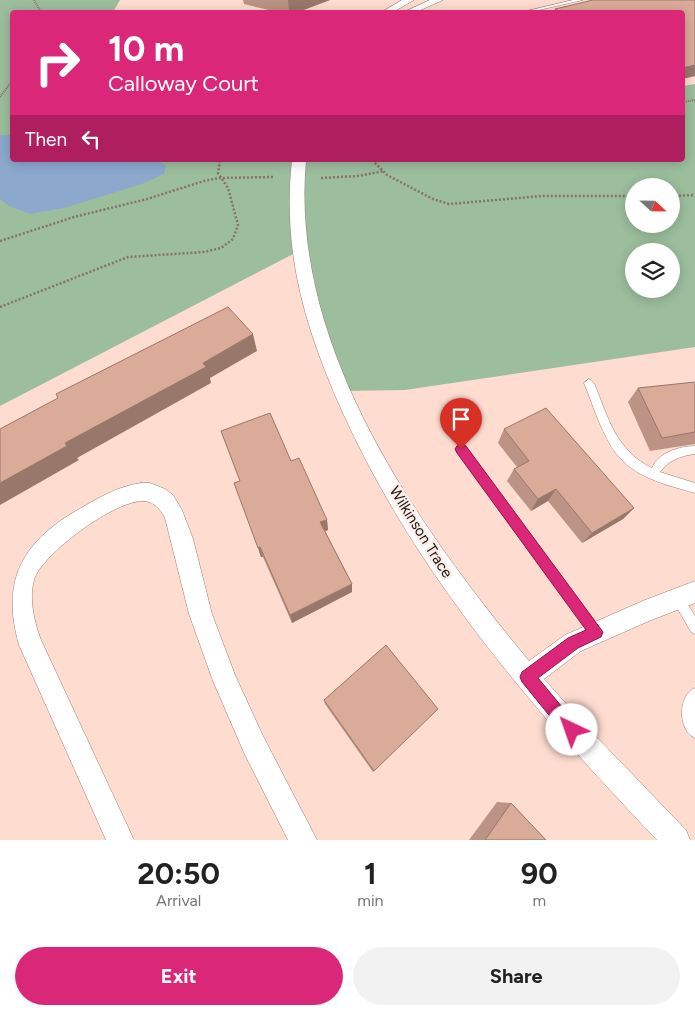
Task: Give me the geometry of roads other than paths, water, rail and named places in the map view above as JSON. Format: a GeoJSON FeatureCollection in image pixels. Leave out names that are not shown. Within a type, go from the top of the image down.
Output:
{"type":"FeatureCollection","features":[{"type":"Feature","properties":{"kind":"street"},"geometry":{"type":"LineString","coordinates":[[391,10],[409,0]]}},
{"type":"Feature","properties":{"kind":"street"},"geometry":{"type":"LineString","coordinates":[[414,10],[438,0]]}},
{"type":"Feature","properties":{"kind":"street","name":"Wilkinson Trace"},"geometry":{"type":"LineString","coordinates":[[298,162],[295,194],[302,270],[322,341],[342,390],[366,440],[413,523],[450,579],[495,638],[547,702],[610,772],[676,840]]}},
{"type":"Feature","properties":{"kind":"street"},"geometry":{"type":"LineString","coordinates":[[120,840],[39,663],[25,627],[20,597],[24,576],[29,567],[41,549],[57,534],[113,500],[129,493],[144,491],[157,494],[168,503],[174,516],[196,600],[228,688],[266,772],[302,840]]}},
{"type":"Feature","properties":{"kind":"street"},"geometry":{"type":"LineString","coordinates":[[527,677],[573,643],[687,595]]}},
{"type":"Feature","properties":{"kind":"lane"},"geometry":{"type":"LineString","coordinates":[[530,10],[580,0]]}},
{"type":"Feature","properties":{"kind":"lane"},"geometry":{"type":"LineString","coordinates":[[589,384],[615,442],[628,458],[643,469],[654,474],[695,488]]}},
{"type":"Feature","properties":{"kind":"lane"},"geometry":{"type":"LineString","coordinates":[[461,449],[596,632]]}},
{"type":"Feature","properties":{"kind":"lane"},"geometry":{"type":"LineString","coordinates":[[654,474],[658,464],[669,456],[683,451],[695,450]]}},
{"type":"Feature","properties":{"kind":"lane"},"geometry":{"type":"LineString","coordinates":[[687,595],[695,628]]}},
{"type":"Feature","properties":{"kind":"lane"},"geometry":{"type":"LineString","coordinates":[[695,695],[688,703],[688,714],[695,730]]}},
{"type":"Feature","properties":{"kind":"water"},"geometry":{"type":"Polygon","coordinates":[[[0,135],[10,135],[10,162],[159,162],[166,165],[164,174],[142,184],[64,208],[30,214],[9,206],[0,199],[0,135]]]}}]}
